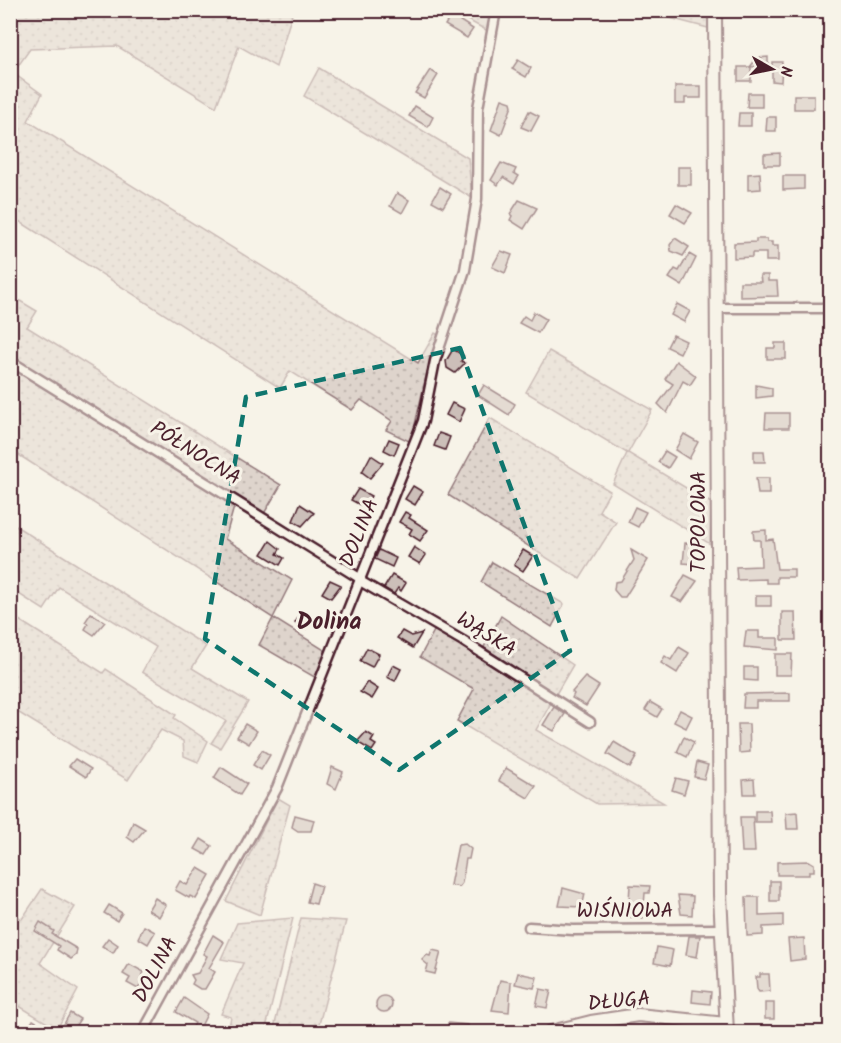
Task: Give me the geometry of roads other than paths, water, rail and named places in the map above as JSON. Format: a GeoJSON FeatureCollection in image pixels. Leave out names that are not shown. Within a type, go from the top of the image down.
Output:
{"type":"FeatureCollection","features":[{"type":"Feature","properties":{"kind":"street","name":"DOLINA"},"geometry":{"type":"LineString","coordinates":[[143,1032],[269,805],[423,421],[435,361],[465,270],[477,199],[478,108],[496,10]]}},
{"type":"Feature","properties":{"kind":"street","name":"TOPOLOWA"},"geometry":{"type":"LineString","coordinates":[[715,10],[721,928],[727,1028]]}},
{"type":"Feature","properties":{"kind":"street"},"geometry":{"type":"LineString","coordinates":[[717,308],[831,308]]}},
{"type":"Feature","properties":{"kind":"street","name":"PÓŁNOCNA"},"geometry":{"type":"LineString","coordinates":[[10,361],[361,580]]}},
{"type":"Feature","properties":{"kind":"street","name":"WĄSKA"},"geometry":{"type":"LineString","coordinates":[[361,580],[463,641],[590,722]]}},
{"type":"Feature","properties":{"kind":"street","name":"WIŚNIOWA"},"geometry":{"type":"LineString","coordinates":[[530,927],[573,930],[721,928]]}},
{"type":"Feature","properties":{"kind":"street","name":"DŁUGA"},"geometry":{"type":"LineString","coordinates":[[551,1032],[591,1022],[638,1015],[727,1028]]}},
{"type":"Feature","properties":{"kind":"district","name":"Dolina"},"geometry":{"type":"Point","coordinates":[329,622]}}]}
